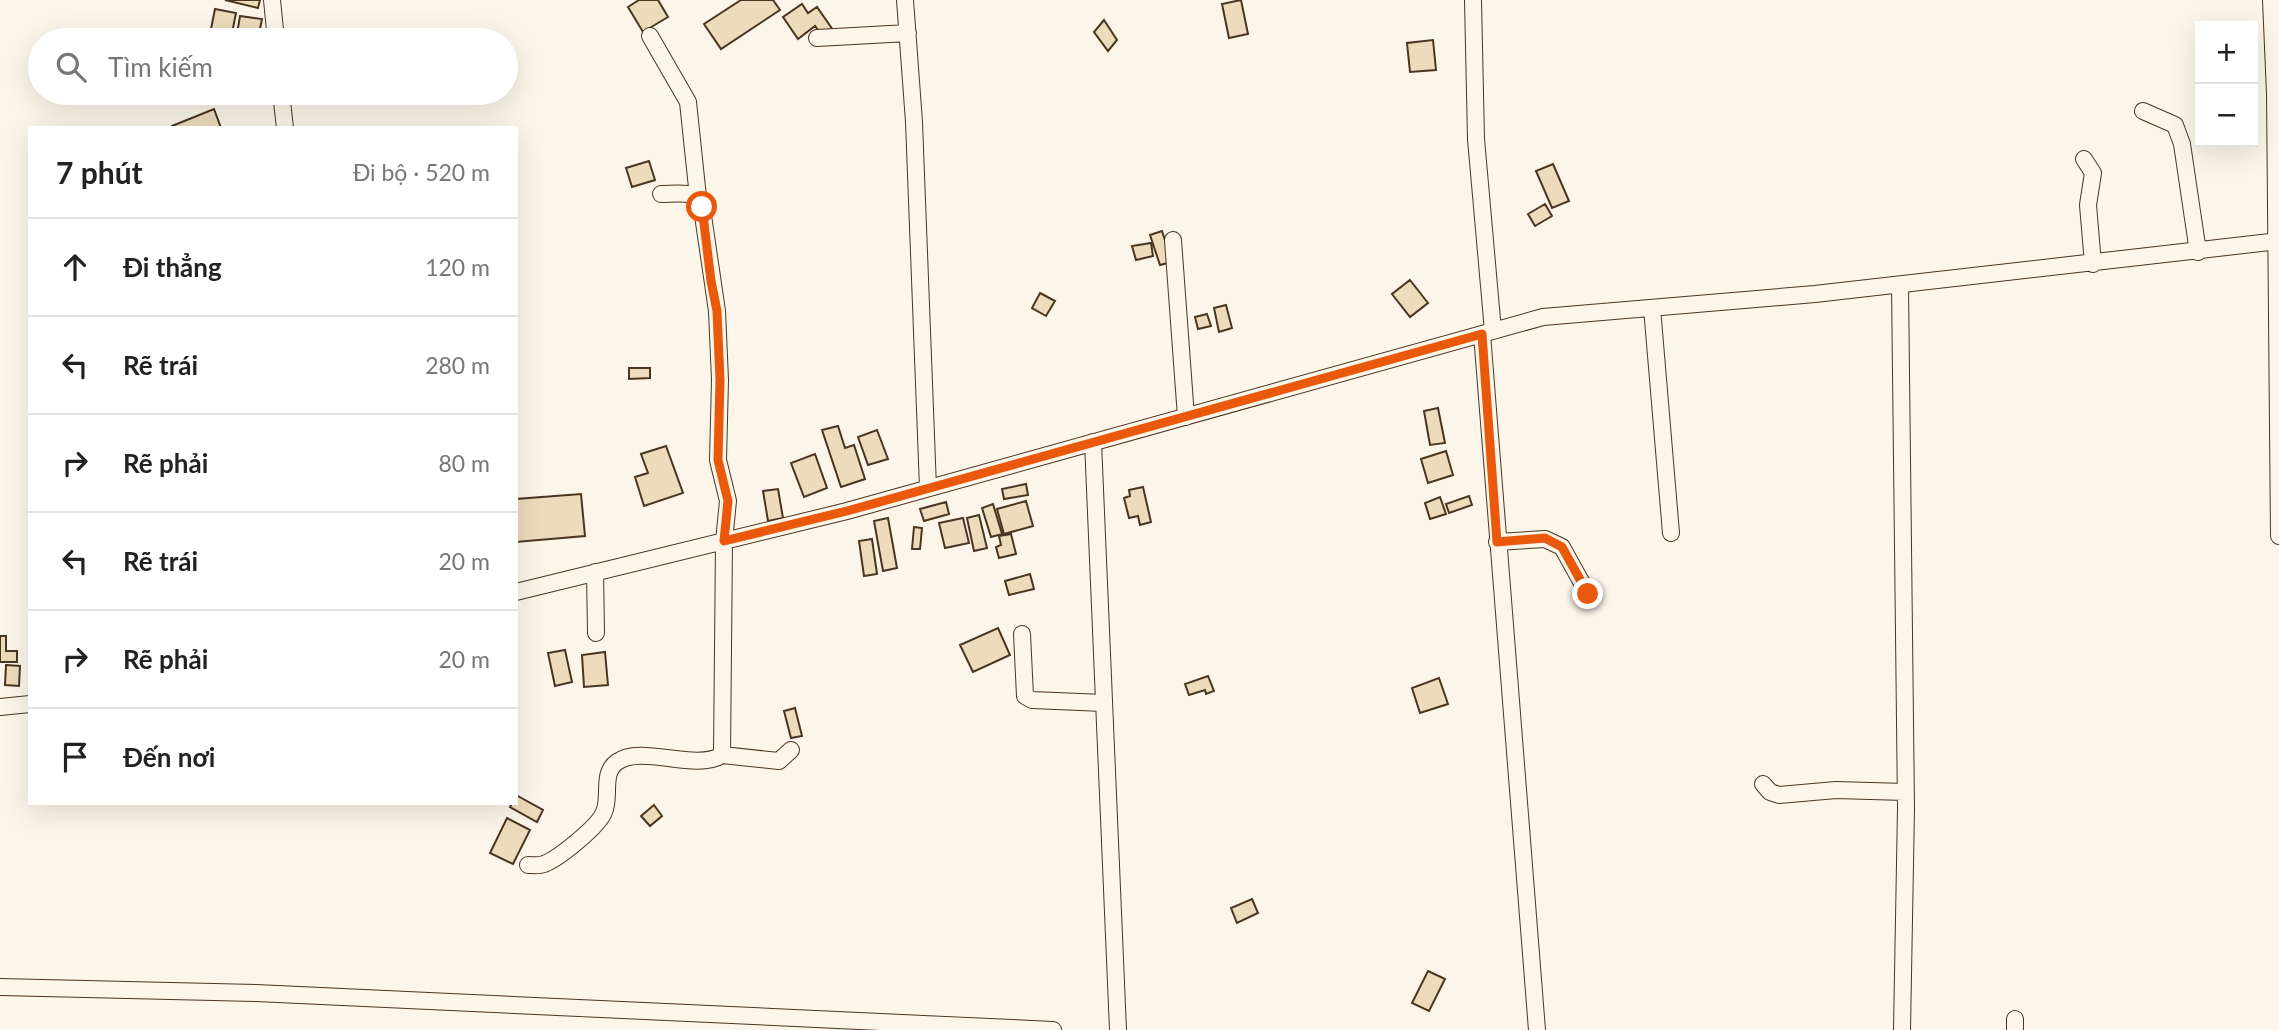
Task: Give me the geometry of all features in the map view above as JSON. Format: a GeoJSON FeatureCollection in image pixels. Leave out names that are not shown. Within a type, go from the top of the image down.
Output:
{"type":"FeatureCollection","features":[{"type":"Feature","properties":{"kind":"street"},"geometry":{"type":"LineString","coordinates":[[272,0],[275,28]]}},
{"type":"Feature","properties":{"kind":"street"},"geometry":{"type":"LineString","coordinates":[[905,0],[914,122],[928,488]]}},
{"type":"Feature","properties":{"kind":"street"},"geometry":{"type":"LineString","coordinates":[[1473,0],[1476,139],[1497,542],[1537,1030]]}},
{"type":"Feature","properties":{"kind":"street"},"geometry":{"type":"LineString","coordinates":[[2271,0],[2275,94],[2279,536]]}},
{"type":"Feature","properties":{"kind":"street"},"geometry":{"type":"LineString","coordinates":[[817,38],[908,33]]}},
{"type":"Feature","properties":{"kind":"street"},"geometry":{"type":"LineString","coordinates":[[650,36],[688,102],[698,197],[702,207],[717,311],[720,380],[718,460],[728,501],[724,541],[722,755]]}},
{"type":"Feature","properties":{"kind":"street"},"geometry":{"type":"LineString","coordinates":[[282,105],[285,126]]}},
{"type":"Feature","properties":{"kind":"street"},"geometry":{"type":"LineString","coordinates":[[2143,111],[2175,125],[2182,144],[2198,251]]}},
{"type":"Feature","properties":{"kind":"street"},"geometry":{"type":"LineString","coordinates":[[2084,159],[2093,173],[2088,205],[2093,264]]}},
{"type":"Feature","properties":{"kind":"street"},"geometry":{"type":"LineString","coordinates":[[661,194],[691,194],[698,197]]}},
{"type":"Feature","properties":{"kind":"street"},"geometry":{"type":"LineString","coordinates":[[1173,240],[1186,417]]}},
{"type":"Feature","properties":{"kind":"street"},"geometry":{"type":"LineString","coordinates":[[518,591],[928,488],[1543,317],[1900,285],[2277,242]]}},
{"type":"Feature","properties":{"kind":"street"},"geometry":{"type":"LineString","coordinates":[[1900,285],[1905,792],[1902,1030]]}},
{"type":"Feature","properties":{"kind":"street"},"geometry":{"type":"LineString","coordinates":[[1653,308],[1671,533]]}},
{"type":"Feature","properties":{"kind":"street"},"geometry":{"type":"LineString","coordinates":[[1093,442],[1118,1030]]}},
{"type":"Feature","properties":{"kind":"street"},"geometry":{"type":"LineString","coordinates":[[1497,542],[1545,538],[1562,547],[1588,594]]}},
{"type":"Feature","properties":{"kind":"street"},"geometry":{"type":"LineString","coordinates":[[595,572],[596,633]]}},
{"type":"Feature","properties":{"kind":"street"},"geometry":{"type":"LineString","coordinates":[[1022,634],[1025,696],[1032,700],[1104,703]]}},
{"type":"Feature","properties":{"kind":"street"},"geometry":{"type":"LineString","coordinates":[[0,708],[28,704]]}},
{"type":"Feature","properties":{"kind":"street"},"geometry":{"type":"LineString","coordinates":[[528,865],[542,865],[554,859],[596,825],[604,814],[608,776],[619,760],[635,756],[709,760],[722,755],[779,761],[791,750]]}},
{"type":"Feature","properties":{"kind":"street"},"geometry":{"type":"LineString","coordinates":[[1763,784],[1770,792],[1779,795],[1836,790],[1905,792]]}},
{"type":"Feature","properties":{"kind":"street"},"geometry":{"type":"LineString","coordinates":[[0,986],[256,993],[1053,1030]]}},
{"type":"Feature","properties":{"kind":"building"},"geometry":{"type":"Polygon","coordinates":[[[225,0],[260,0],[258,8],[225,0]]]}},
{"type":"Feature","properties":{"kind":"building"},"geometry":{"type":"Polygon","coordinates":[[[639,0],[658,0],[668,17],[643,32],[628,7],[639,0]]]}},
{"type":"Feature","properties":{"kind":"building"},"geometry":{"type":"Polygon","coordinates":[[[741,0],[773,0],[780,10],[721,49],[704,24],[741,0]]]}},
{"type":"Feature","properties":{"kind":"building"},"geometry":{"type":"Polygon","coordinates":[[[1241,0],[1248,34],[1229,38],[1222,4],[1241,0]]]}},
{"type":"Feature","properties":{"kind":"building"},"geometry":{"type":"Polygon","coordinates":[[[802,4],[808,13],[817,7],[833,30],[823,37],[815,26],[798,39],[783,17],[802,4]]]}},
{"type":"Feature","properties":{"kind":"building"},"geometry":{"type":"Polygon","coordinates":[[[215,9],[236,13],[233,28],[211,28],[215,9]]]}},
{"type":"Feature","properties":{"kind":"building"},"geometry":{"type":"Polygon","coordinates":[[[240,16],[262,19],[260,28],[238,28],[240,16]]]}},
{"type":"Feature","properties":{"kind":"building"},"geometry":{"type":"Polygon","coordinates":[[[1104,20],[1117,40],[1108,51],[1094,32],[1104,20]]]}},
{"type":"Feature","properties":{"kind":"building"},"geometry":{"type":"Polygon","coordinates":[[[1433,40],[1436,70],[1410,72],[1407,43],[1433,40]]]}},
{"type":"Feature","properties":{"kind":"building"},"geometry":{"type":"Polygon","coordinates":[[[214,109],[220,126],[172,126],[214,109]]]}},
{"type":"Feature","properties":{"kind":"building"},"geometry":{"type":"Polygon","coordinates":[[[649,161],[655,180],[632,187],[626,168],[649,161]]]}},
{"type":"Feature","properties":{"kind":"building"},"geometry":{"type":"Polygon","coordinates":[[[1553,164],[1569,201],[1552,208],[1536,171],[1553,164]]]}},
{"type":"Feature","properties":{"kind":"building"},"geometry":{"type":"Polygon","coordinates":[[[1545,204],[1552,216],[1535,226],[1528,214],[1545,204]]]}},
{"type":"Feature","properties":{"kind":"building"},"geometry":{"type":"Polygon","coordinates":[[[1162,231],[1172,262],[1160,265],[1150,235],[1162,231]]]}},
{"type":"Feature","properties":{"kind":"building"},"geometry":{"type":"Polygon","coordinates":[[[1151,243],[1153,256],[1136,260],[1132,246],[1151,243]]]}},
{"type":"Feature","properties":{"kind":"building"},"geometry":{"type":"Polygon","coordinates":[[[1410,280],[1428,303],[1410,317],[1392,294],[1410,280]]]}},
{"type":"Feature","properties":{"kind":"building"},"geometry":{"type":"Polygon","coordinates":[[[1040,293],[1055,301],[1046,316],[1032,308],[1040,293]]]}},
{"type":"Feature","properties":{"kind":"building"},"geometry":{"type":"Polygon","coordinates":[[[1226,305],[1232,328],[1219,332],[1214,308],[1226,305]]]}},
{"type":"Feature","properties":{"kind":"building"},"geometry":{"type":"Polygon","coordinates":[[[1207,314],[1211,326],[1198,329],[1195,317],[1207,314]]]}},
{"type":"Feature","properties":{"kind":"building"},"geometry":{"type":"Polygon","coordinates":[[[629,368],[650,368],[650,378],[629,379],[629,368]]]}},
{"type":"Feature","properties":{"kind":"building"},"geometry":{"type":"Polygon","coordinates":[[[1438,408],[1445,443],[1430,445],[1424,411],[1438,408]]]}},
{"type":"Feature","properties":{"kind":"building"},"geometry":{"type":"Polygon","coordinates":[[[838,426],[845,448],[854,445],[865,479],[841,487],[822,430],[838,426]]]}},
{"type":"Feature","properties":{"kind":"building"},"geometry":{"type":"Polygon","coordinates":[[[877,430],[888,459],[868,465],[858,437],[877,430]]]}},
{"type":"Feature","properties":{"kind":"building"},"geometry":{"type":"Polygon","coordinates":[[[666,446],[683,493],[644,506],[635,477],[648,473],[641,454],[666,446]]]}},
{"type":"Feature","properties":{"kind":"building"},"geometry":{"type":"Polygon","coordinates":[[[1446,451],[1453,475],[1428,483],[1421,459],[1446,451]]]}},
{"type":"Feature","properties":{"kind":"building"},"geometry":{"type":"Polygon","coordinates":[[[815,454],[827,488],[804,497],[791,463],[815,454]]]}},
{"type":"Feature","properties":{"kind":"building"},"geometry":{"type":"Polygon","coordinates":[[[1026,484],[1028,495],[1004,499],[1002,489],[1026,484]]]}},
{"type":"Feature","properties":{"kind":"building"},"geometry":{"type":"Polygon","coordinates":[[[1143,487],[1151,522],[1140,525],[1138,516],[1129,518],[1124,498],[1130,496],[1129,490],[1143,487]]]}},
{"type":"Feature","properties":{"kind":"building"},"geometry":{"type":"Polygon","coordinates":[[[778,489],[783,518],[768,521],[763,491],[778,489]]]}},
{"type":"Feature","properties":{"kind":"building"},"geometry":{"type":"Polygon","coordinates":[[[581,494],[585,536],[518,542],[518,499],[581,494]]]}},
{"type":"Feature","properties":{"kind":"building"},"geometry":{"type":"Polygon","coordinates":[[[1469,496],[1472,505],[1449,513],[1446,504],[1469,496]]]}},
{"type":"Feature","properties":{"kind":"building"},"geometry":{"type":"Polygon","coordinates":[[[1440,497],[1446,514],[1430,519],[1425,503],[1440,497]]]}},
{"type":"Feature","properties":{"kind":"building"},"geometry":{"type":"Polygon","coordinates":[[[1026,501],[1033,526],[1004,534],[997,509],[1026,501]]]}},
{"type":"Feature","properties":{"kind":"building"},"geometry":{"type":"Polygon","coordinates":[[[946,502],[949,514],[924,521],[920,509],[946,502]]]}},
{"type":"Feature","properties":{"kind":"building"},"geometry":{"type":"Polygon","coordinates":[[[993,504],[1002,534],[991,537],[982,508],[993,504]]]}},
{"type":"Feature","properties":{"kind":"building"},"geometry":{"type":"Polygon","coordinates":[[[979,515],[987,548],[974,551],[967,518],[979,515]]]}},
{"type":"Feature","properties":{"kind":"building"},"geometry":{"type":"Polygon","coordinates":[[[888,518],[897,568],[883,571],[874,521],[888,518]]]}},
{"type":"Feature","properties":{"kind":"building"},"geometry":{"type":"Polygon","coordinates":[[[963,518],[969,543],[945,548],[939,523],[963,518]]]}},
{"type":"Feature","properties":{"kind":"building"},"geometry":{"type":"Polygon","coordinates":[[[914,527],[922,528],[920,549],[912,549],[914,527]]]}},
{"type":"Feature","properties":{"kind":"building"},"geometry":{"type":"Polygon","coordinates":[[[1011,534],[1016,554],[999,558],[996,547],[1001,545],[999,536],[1011,534]]]}},
{"type":"Feature","properties":{"kind":"building"},"geometry":{"type":"Polygon","coordinates":[[[872,539],[877,574],[864,576],[859,541],[872,539]]]}},
{"type":"Feature","properties":{"kind":"building"},"geometry":{"type":"Polygon","coordinates":[[[1030,574],[1034,589],[1009,595],[1005,581],[1030,574]]]}},
{"type":"Feature","properties":{"kind":"building"},"geometry":{"type":"Polygon","coordinates":[[[998,628],[1010,655],[973,672],[960,645],[998,628]]]}},
{"type":"Feature","properties":{"kind":"building"},"geometry":{"type":"Polygon","coordinates":[[[0,636],[6,636],[6,651],[17,651],[17,662],[0,662],[0,636]]]}},
{"type":"Feature","properties":{"kind":"building"},"geometry":{"type":"Polygon","coordinates":[[[565,650],[572,682],[555,686],[548,653],[565,650]]]}},
{"type":"Feature","properties":{"kind":"building"},"geometry":{"type":"Polygon","coordinates":[[[605,652],[608,685],[584,687],[582,655],[605,652]]]}},
{"type":"Feature","properties":{"kind":"building"},"geometry":{"type":"Polygon","coordinates":[[[6,665],[20,666],[19,686],[5,685],[6,665]]]}},
{"type":"Feature","properties":{"kind":"building"},"geometry":{"type":"Polygon","coordinates":[[[1208,676],[1214,691],[1206,694],[1205,690],[1189,695],[1185,684],[1208,676]]]}},
{"type":"Feature","properties":{"kind":"building"},"geometry":{"type":"Polygon","coordinates":[[[1439,678],[1448,704],[1420,713],[1412,688],[1439,678]]]}},
{"type":"Feature","properties":{"kind":"building"},"geometry":{"type":"Polygon","coordinates":[[[795,708],[802,736],[791,738],[784,711],[795,708]]]}},
{"type":"Feature","properties":{"kind":"building"},"geometry":{"type":"Polygon","coordinates":[[[518,796],[543,810],[537,822],[510,807],[518,805],[518,796]]]}},
{"type":"Feature","properties":{"kind":"building"},"geometry":{"type":"Polygon","coordinates":[[[654,805],[662,816],[650,826],[641,816],[654,805]]]}},
{"type":"Feature","properties":{"kind":"building"},"geometry":{"type":"Polygon","coordinates":[[[507,818],[530,830],[513,864],[490,853],[507,818]]]}},
{"type":"Feature","properties":{"kind":"building"},"geometry":{"type":"Polygon","coordinates":[[[1252,899],[1258,913],[1237,923],[1231,908],[1252,899]]]}},
{"type":"Feature","properties":{"kind":"building"},"geometry":{"type":"Polygon","coordinates":[[[1428,971],[1445,979],[1429,1011],[1412,1003],[1428,971]]]}},
{"type":"Feature","properties":{"kind":"route"},"geometry":{"type":"LineString","coordinates":[[702,207],[717,311],[720,380],[718,460],[728,501],[724,541],[847,511],[1482,334],[1497,542],[1545,538],[1562,547],[1588,594]]}}]}
